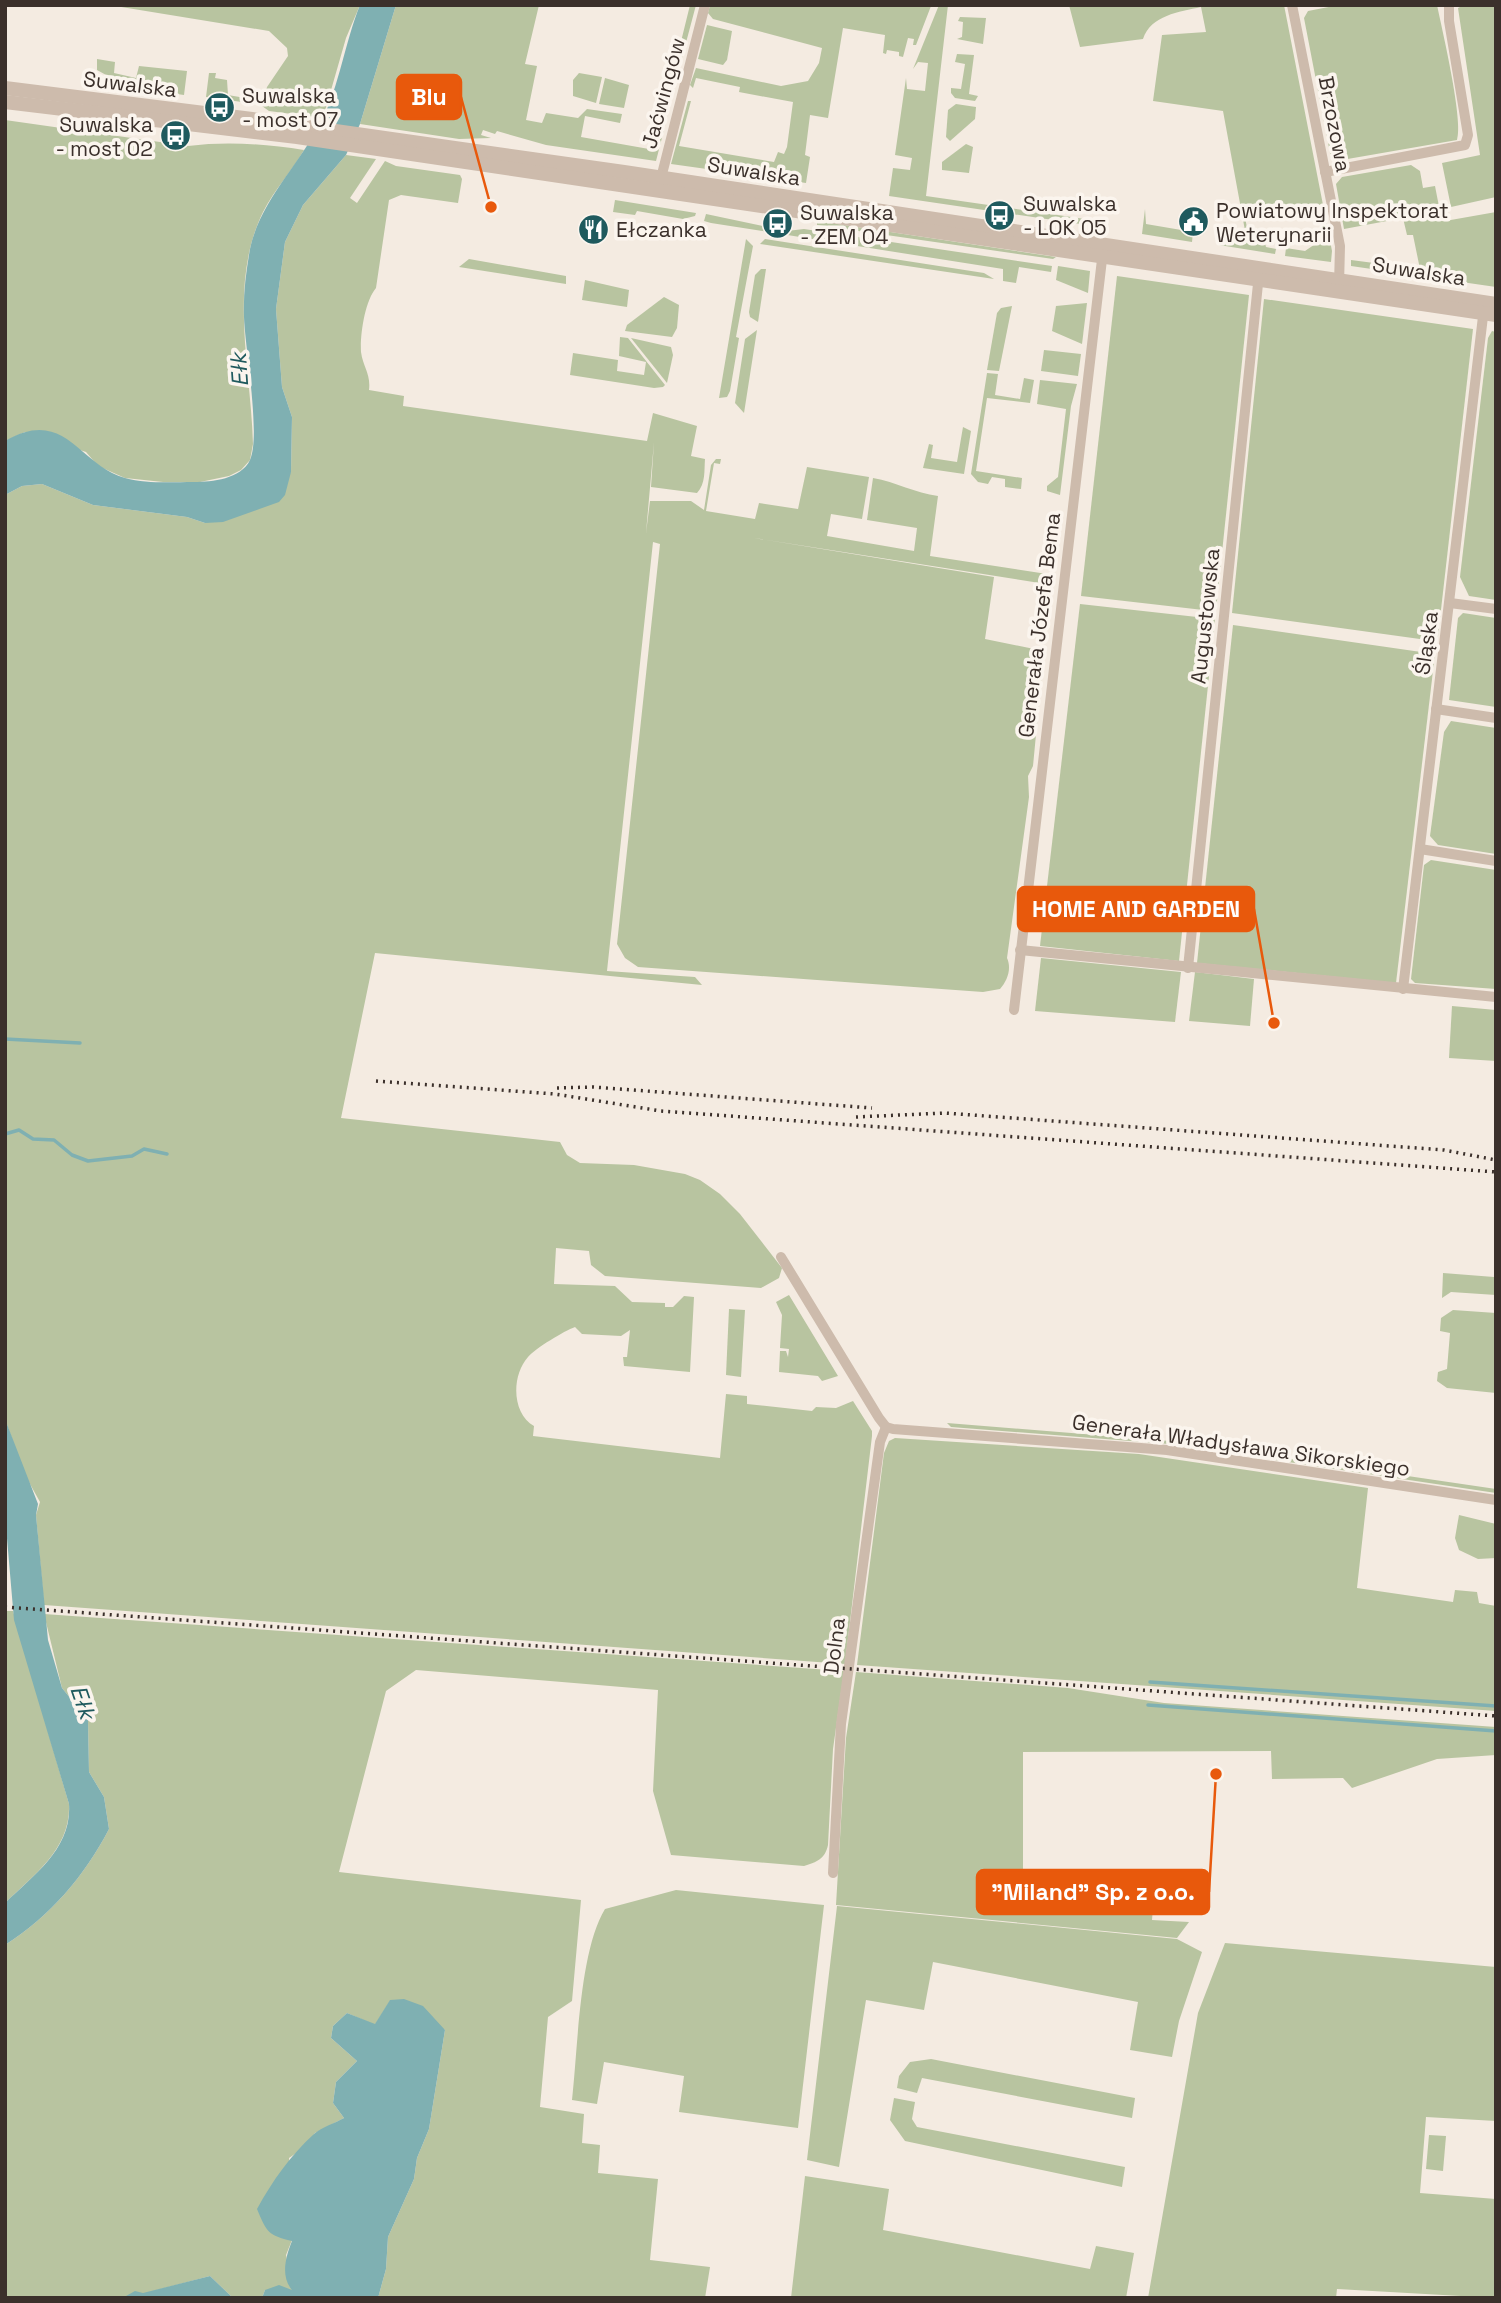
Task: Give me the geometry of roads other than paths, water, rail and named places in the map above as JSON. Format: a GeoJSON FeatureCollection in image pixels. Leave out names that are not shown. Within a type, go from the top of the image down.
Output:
{"type":"FeatureCollection","features":[{"type":"Feature","properties":{"kind":"street","name":"Jaćwingów"},"geometry":{"type":"LineString","coordinates":[[660,184],[705,5]]}},
{"type":"Feature","properties":{"kind":"street"},"geometry":{"type":"LineString","coordinates":[[1325,172],[1465,145],[1468,135],[1449,21],[1450,5]]}},
{"type":"Feature","properties":{"kind":"street","name":"Brzozowa"},"geometry":{"type":"LineString","coordinates":[[1294,6],[1340,246],[1339,286]]}},
{"type":"Feature","properties":{"kind":"street","name":"Suwalska"},"geometry":{"type":"LineString","coordinates":[[5,88],[1490,308]]}},
{"type":"Feature","properties":{"kind":"street","name":"Suwalska"},"geometry":{"type":"LineString","coordinates":[[5,102],[299,132]]}},
{"type":"Feature","properties":{"kind":"street","name":"Generała Józefa Bema"},"geometry":{"type":"LineString","coordinates":[[1014,1010],[1103,251]]}},
{"type":"Feature","properties":{"kind":"street","name":"Augustowska"},"geometry":{"type":"LineString","coordinates":[[1188,968],[1259,274]]}},
{"type":"Feature","properties":{"kind":"street","name":"Śląska"},"geometry":{"type":"LineString","coordinates":[[1403,989],[1436,709],[1490,308]]}},
{"type":"Feature","properties":{"kind":"street"},"geometry":{"type":"LineString","coordinates":[[1450,603],[1496,609]]}},
{"type":"Feature","properties":{"kind":"street"},"geometry":{"type":"LineString","coordinates":[[1436,709],[1496,718]]}},
{"type":"Feature","properties":{"kind":"street"},"geometry":{"type":"LineString","coordinates":[[1420,849],[1496,861]]}},
{"type":"Feature","properties":{"kind":"street"},"geometry":{"type":"LineString","coordinates":[[1020,950],[1496,997]]}},
{"type":"Feature","properties":{"kind":"street"},"geometry":{"type":"LineString","coordinates":[[781,1257],[886,1427]]}},
{"type":"Feature","properties":{"kind":"street","name":"Generała Władysława Sikorskiego"},"geometry":{"type":"LineString","coordinates":[[886,1427],[1167,1450],[1496,1500]]}},
{"type":"Feature","properties":{"kind":"street","name":"Dolna"},"geometry":{"type":"LineString","coordinates":[[833,1872],[841,1724],[880,1442],[886,1427]]}},
{"type":"Feature","properties":{"kind":"water"},"geometry":{"type":"Polygon","coordinates":[[[360,5],[396,5],[360,124],[346,155],[303,205],[285,242],[276,309],[282,387],[292,417],[291,472],[285,495],[279,502],[223,522],[205,523],[187,517],[93,505],[42,484],[22,486],[5,495],[5,441],[26,432],[43,430],[57,434],[109,471],[133,480],[209,481],[233,475],[246,466],[253,448],[254,432],[244,309],[250,249],[262,215],[313,136],[328,107],[360,5]]]}},
{"type":"Feature","properties":{"kind":"water"},"geometry":{"type":"Polygon","coordinates":[[[5,1419],[38,1504],[36,1515],[48,1640],[62,1688],[88,1720],[89,1772],[104,1797],[109,1829],[89,1863],[64,1894],[37,1921],[5,1945],[5,1903],[39,1871],[58,1847],[68,1820],[69,1804],[14,1620],[5,1515],[5,1419]]]}},
{"type":"Feature","properties":{"kind":"water"},"geometry":{"type":"Polygon","coordinates":[[[404,1999],[423,2006],[445,2030],[429,2129],[417,2158],[414,2179],[388,2237],[386,2269],[378,2298],[262,2298],[265,2290],[279,2285],[292,2290],[285,2272],[292,2241],[269,2232],[257,2209],[282,2169],[305,2142],[321,2129],[344,2118],[333,2103],[336,2082],[357,2061],[331,2038],[333,2026],[347,2013],[375,2024],[390,2000],[404,1999]]]}},
{"type":"Feature","properties":{"kind":"water"},"geometry":{"type":"Polygon","coordinates":[[[210,2276],[233,2298],[126,2296],[135,2291],[143,2293],[210,2276]]]}},
{"type":"Feature","properties":{"kind":"waterway"},"geometry":{"type":"LineString","coordinates":[[5,1039],[80,1043]]}},
{"type":"Feature","properties":{"kind":"waterway"},"geometry":{"type":"LineString","coordinates":[[5,1134],[19,1130],[33,1139],[54,1140],[72,1155],[88,1161],[132,1156],[144,1149],[167,1154]]}},
{"type":"Feature","properties":{"kind":"waterway"},"geometry":{"type":"LineString","coordinates":[[1150,1682],[1496,1706]]}},
{"type":"Feature","properties":{"kind":"waterway"},"geometry":{"type":"LineString","coordinates":[[1148,1705],[1496,1731]]}},
{"type":"Feature","properties":{"kind":"railway"},"geometry":{"type":"LineString","coordinates":[[376,1081],[555,1094],[661,1111],[1496,1172]]}},
{"type":"Feature","properties":{"kind":"railway"},"geometry":{"type":"LineString","coordinates":[[557,1088],[593,1087],[872,1108]]}},
{"type":"Feature","properties":{"kind":"railway"},"geometry":{"type":"LineString","coordinates":[[856,1117],[945,1113],[1444,1150],[1496,1160]]}},
{"type":"Feature","properties":{"kind":"railway"},"geometry":{"type":"LineString","coordinates":[[5,1607],[1496,1716]]}},
{"type":"Feature","properties":{"kind":"place","name":"Suwalska - most 07"},"geometry":{"type":"Point","coordinates":[219,107]}},
{"type":"Feature","properties":{"kind":"place","name":"Suwalska - most 02"},"geometry":{"type":"Point","coordinates":[176,136]}},
{"type":"Feature","properties":{"kind":"place","name":"Blu"},"geometry":{"type":"Point","coordinates":[491,207]}},
{"type":"Feature","properties":{"kind":"place","name":"Suwalska - LOK 05"},"geometry":{"type":"Point","coordinates":[1000,215]}},
{"type":"Feature","properties":{"kind":"place","name":"Powiatowy Inspektorat Weterynarii"},"geometry":{"type":"Point","coordinates":[1193,222]}},
{"type":"Feature","properties":{"kind":"place","name":"Suwalska - ZEM 04"},"geometry":{"type":"Point","coordinates":[777,224]}},
{"type":"Feature","properties":{"kind":"place","name":"Ełczanka"},"geometry":{"type":"Point","coordinates":[593,229]}},
{"type":"Feature","properties":{"kind":"place","name":"HOME AND GARDEN"},"geometry":{"type":"Point","coordinates":[1274,1023]}},
{"type":"Feature","properties":{"kind":"place","name":"\"Miland\" Sp. z o.o."},"geometry":{"type":"Point","coordinates":[1216,1774]}},
{"type":"Feature","properties":{"kind":"water label","name":"Ełk"},"geometry":{"type":"Point","coordinates":[239,370]}},
{"type":"Feature","properties":{"kind":"water label","name":"Ełk"},"geometry":{"type":"Point","coordinates":[83,1702]}}]}
